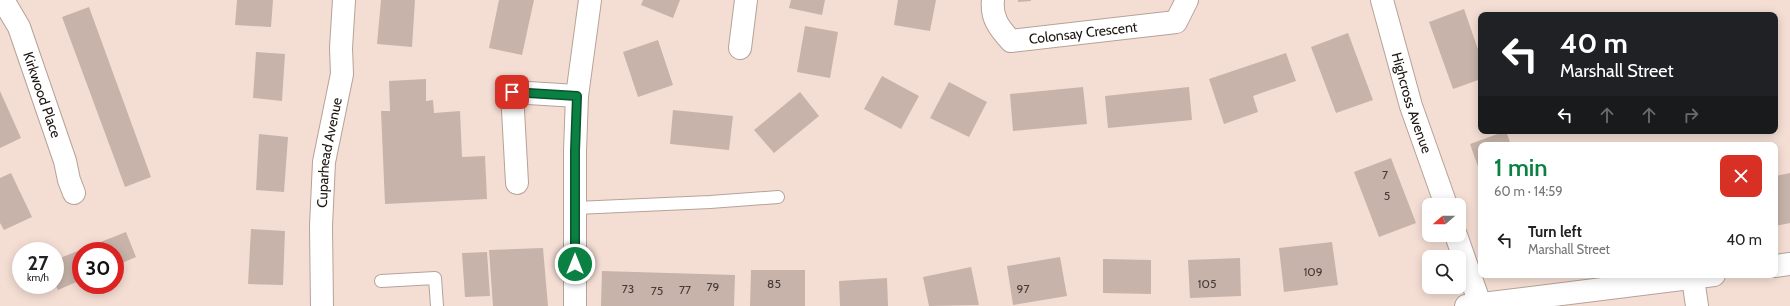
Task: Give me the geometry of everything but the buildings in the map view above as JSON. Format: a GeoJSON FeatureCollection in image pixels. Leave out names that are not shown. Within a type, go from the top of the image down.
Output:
{"type":"FeatureCollection","features":[{"type":"Feature","properties":{"kind":"street","name":"Kirkwood Place"},"geometry":{"type":"LineString","coordinates":[[3,0],[19,27],[65,161],[68,180],[74,193]]}},
{"type":"Feature","properties":{"kind":"street","name":"Cuparhead Avenue"},"geometry":{"type":"LineString","coordinates":[[322,306],[321,226],[324,162],[342,74],[341,48],[344,0]]}},
{"type":"Feature","properties":{"kind":"street"},"geometry":{"type":"LineString","coordinates":[[575,306],[575,151],[577,96],[590,0]]}},
{"type":"Feature","properties":{"kind":"street"},"geometry":{"type":"LineString","coordinates":[[740,48],[746,0]]}},
{"type":"Feature","properties":{"kind":"street","name":"Colonsay Crescent"},"geometry":{"type":"LineString","coordinates":[[993,0],[992,10],[999,28],[1011,41],[1176,22],[1187,0]]}},
{"type":"Feature","properties":{"kind":"street","name":"Highcross Avenue"},"geometry":{"type":"LineString","coordinates":[[1382,0],[1411,106],[1444,198]]}},
{"type":"Feature","properties":{"kind":"street"},"geometry":{"type":"LineString","coordinates":[[517,183],[512,92],[577,96]]}},
{"type":"Feature","properties":{"kind":"street"},"geometry":{"type":"LineString","coordinates":[[1458,242],[1473,305],[1687,278]]}},
{"type":"Feature","properties":{"kind":"street"},"geometry":{"type":"LineString","coordinates":[[1778,266],[1790,264]]}},
{"type":"Feature","properties":{"kind":"street"},"geometry":{"type":"LineString","coordinates":[[1697,306],[1703,278]]}},
{"type":"Feature","properties":{"kind":"lane"},"geometry":{"type":"LineString","coordinates":[[576,208],[710,202],[778,197]]}},
{"type":"Feature","properties":{"kind":"lane"},"geometry":{"type":"LineString","coordinates":[[381,281],[435,278],[437,306]]}},
{"type":"Feature","properties":{"kind":"route"},"geometry":{"type":"LineString","coordinates":[[512,92],[577,96],[575,151],[575,264]]}}]}
